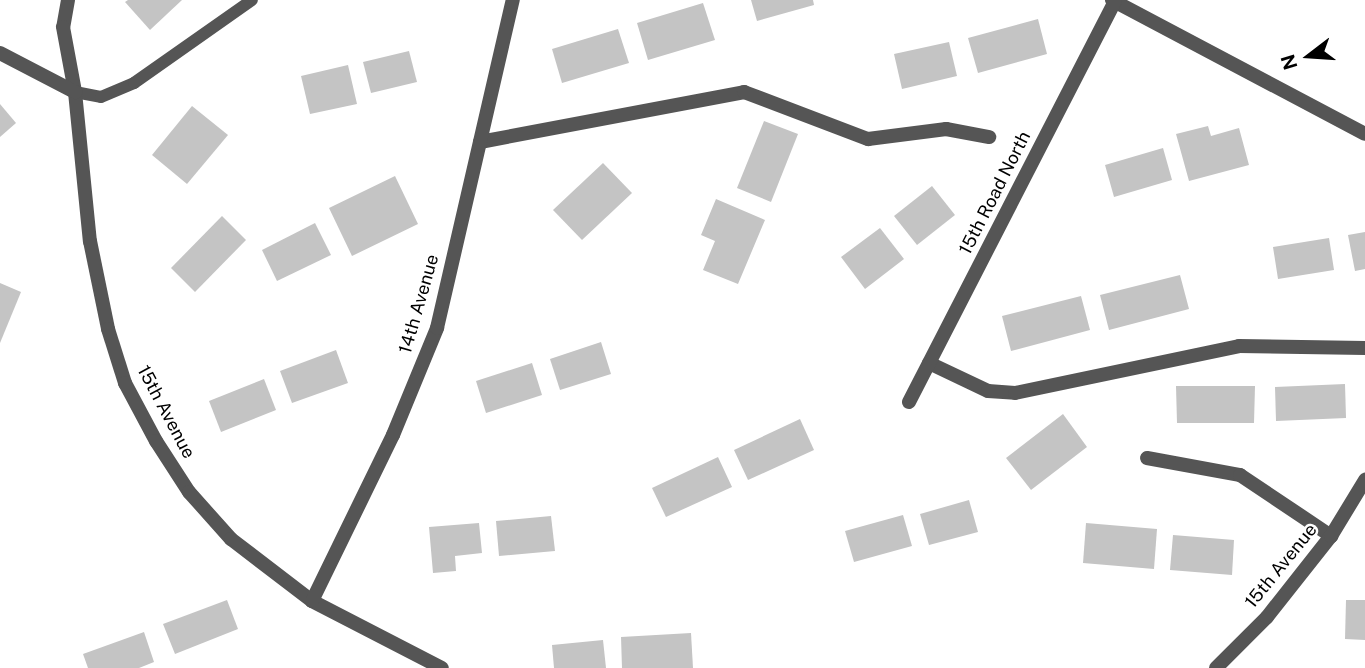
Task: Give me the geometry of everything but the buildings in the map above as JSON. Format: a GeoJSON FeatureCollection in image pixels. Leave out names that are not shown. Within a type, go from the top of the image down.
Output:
{"type":"FeatureCollection","features":[{"type":"Feature","properties":{"kind":"street","name":"15th Avenue"},"geometry":{"type":"LineString","coordinates":[[68,0],[63,27],[75,92],[90,241],[108,329],[125,383],[189,492],[231,539],[312,601],[442,668]]}},
{"type":"Feature","properties":{"kind":"street","name":"14th Avenue"},"geometry":{"type":"LineString","coordinates":[[312,601],[393,435],[437,328],[480,142],[508,1]]}},
{"type":"Feature","properties":{"kind":"street"},"geometry":{"type":"LineString","coordinates":[[1114,1],[1365,134]]}},
{"type":"Feature","properties":{"kind":"street","name":"15th Road North"},"geometry":{"type":"LineString","coordinates":[[909,402],[1114,1]]}},
{"type":"Feature","properties":{"kind":"street"},"geometry":{"type":"LineString","coordinates":[[0,53],[75,92]]}},
{"type":"Feature","properties":{"kind":"street"},"geometry":{"type":"LineString","coordinates":[[480,142],[744,92],[868,139],[946,129],[989,137]]}},
{"type":"Feature","properties":{"kind":"street"},"geometry":{"type":"LineString","coordinates":[[929,363],[988,391],[1015,393],[1240,346],[1280,343],[1365,348]]}},
{"type":"Feature","properties":{"kind":"street"},"geometry":{"type":"LineString","coordinates":[[1147,458],[1240,475],[1331,536]]}},
{"type":"Feature","properties":{"kind":"street","name":"15th Avenue"},"geometry":{"type":"LineString","coordinates":[[1216,668],[1266,617],[1331,536],[1365,481]]}},
{"type":"Feature","properties":{"kind":"lane"},"geometry":{"type":"LineString","coordinates":[[75,92],[101,97],[134,83],[252,0]]}}]}
